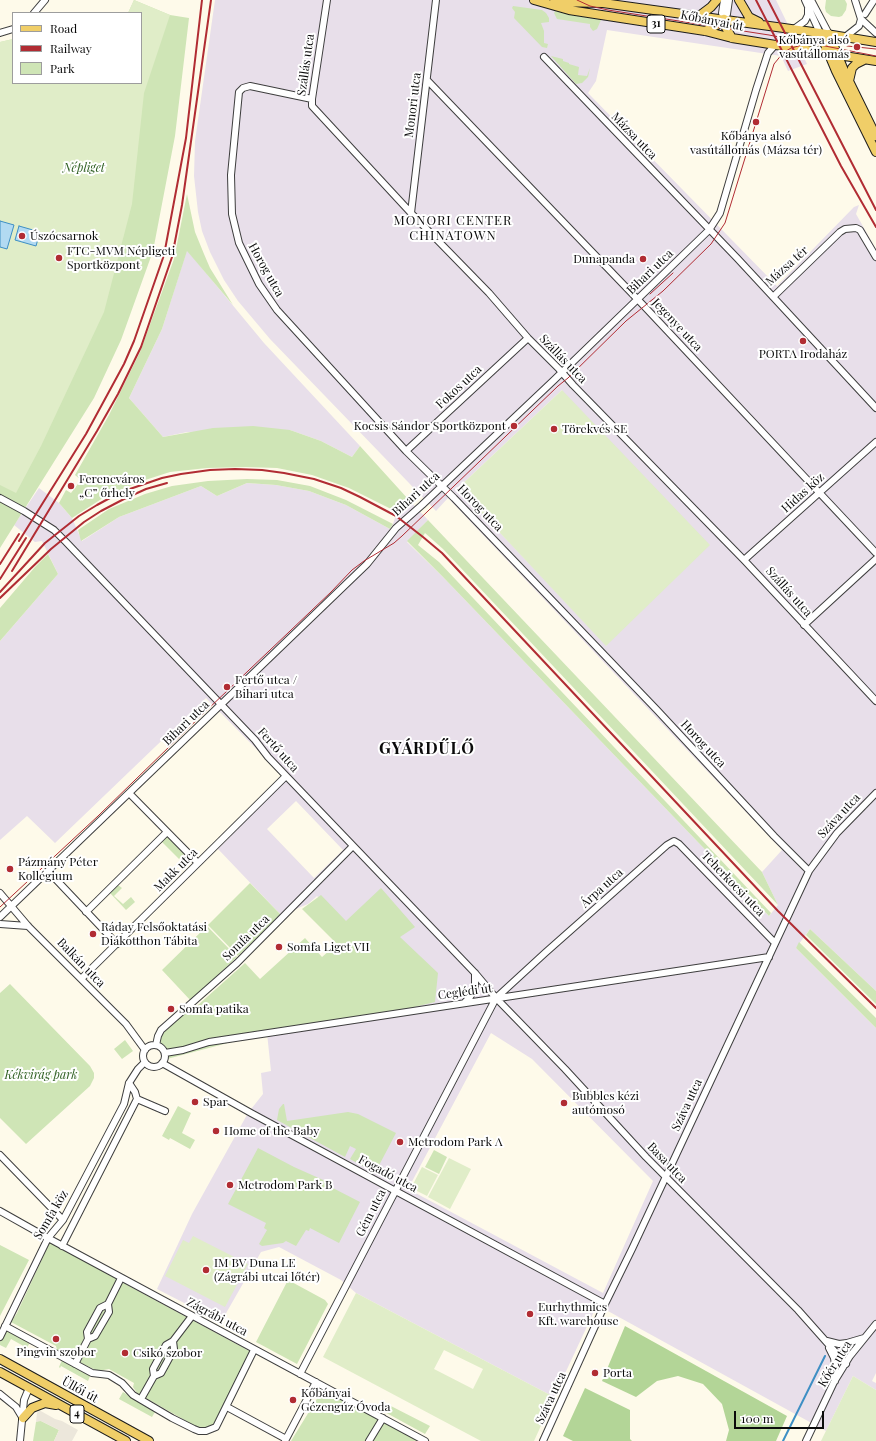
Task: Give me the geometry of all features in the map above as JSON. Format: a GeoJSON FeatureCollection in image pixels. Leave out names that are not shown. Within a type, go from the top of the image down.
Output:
{"type":"FeatureCollection","features":[{"type":"Feature","properties":{"kind":"main road","name":"Kőbányai út"},"geometry":{"type":"LineString","coordinates":[[534,0],[577,11],[704,31],[732,38],[833,55]]}},
{"type":"Feature","properties":{"kind":"main road"},"geometry":{"type":"LineString","coordinates":[[699,16],[711,7],[717,0]]}},
{"type":"Feature","properties":{"kind":"main road"},"geometry":{"type":"LineString","coordinates":[[739,0],[749,17],[771,26]]}},
{"type":"Feature","properties":{"kind":"main road","name":"Kőbányai út"},"geometry":{"type":"LineString","coordinates":[[543,2],[603,3],[820,33]]}},
{"type":"Feature","properties":{"kind":"main road"},"geometry":{"type":"LineString","coordinates":[[704,31],[719,24],[724,19]]}},
{"type":"Feature","properties":{"kind":"main road"},"geometry":{"type":"LineString","coordinates":[[724,19],[726,27],[732,38]]}},
{"type":"Feature","properties":{"kind":"main road"},"geometry":{"type":"LineString","coordinates":[[820,33],[848,81],[876,136]]}},
{"type":"Feature","properties":{"kind":"main road","name":"31"},"geometry":{"type":"LineString","coordinates":[[820,33],[876,42]]}},
{"type":"Feature","properties":{"kind":"main road"},"geometry":{"type":"LineString","coordinates":[[829,34],[836,71],[876,152]]}},
{"type":"Feature","properties":{"kind":"main road","name":"31"},"geometry":{"type":"LineString","coordinates":[[833,55],[876,61]]}},
{"type":"Feature","properties":{"kind":"main road"},"geometry":{"type":"LineString","coordinates":[[848,81],[852,68],[864,60]]}},
{"type":"Feature","properties":{"kind":"main road","name":"Üllői út"},"geometry":{"type":"LineString","coordinates":[[0,1359],[149,1441]]}},
{"type":"Feature","properties":{"kind":"main road","name":"Üllői út"},"geometry":{"type":"LineString","coordinates":[[0,1372],[126,1441]]}},
{"type":"Feature","properties":{"kind":"main road"},"geometry":{"type":"LineString","coordinates":[[29,1375],[28,1388],[44,1384]]}},
{"type":"Feature","properties":{"kind":"main road"},"geometry":{"type":"LineString","coordinates":[[23,1418],[32,1408],[45,1403],[64,1407]]}},
{"type":"Feature","properties":{"kind":"street"},"geometry":{"type":"LineString","coordinates":[[37,12],[45,0]]}},
{"type":"Feature","properties":{"kind":"street","name":"Szállás utca"},"geometry":{"type":"LineString","coordinates":[[327,0],[312,106],[411,214],[489,294],[528,338],[744,560],[876,702]]}},
{"type":"Feature","properties":{"kind":"street","name":"Monori utca"},"geometry":{"type":"LineString","coordinates":[[411,214],[436,0]]}},
{"type":"Feature","properties":{"kind":"street"},"geometry":{"type":"LineString","coordinates":[[724,0],[722,12],[724,19]]}},
{"type":"Feature","properties":{"kind":"street"},"geometry":{"type":"LineString","coordinates":[[724,19],[727,14],[729,0]]}},
{"type":"Feature","properties":{"kind":"street"},"geometry":{"type":"LineString","coordinates":[[805,0],[820,33]]}},
{"type":"Feature","properties":{"kind":"street"},"geometry":{"type":"LineString","coordinates":[[811,0],[829,34]]}},
{"type":"Feature","properties":{"kind":"street"},"geometry":{"type":"LineString","coordinates":[[855,0],[863,16],[876,33]]}},
{"type":"Feature","properties":{"kind":"street"},"geometry":{"type":"LineString","coordinates":[[845,37],[859,26],[863,16],[874,0]]}},
{"type":"Feature","properties":{"kind":"street"},"geometry":{"type":"LineString","coordinates":[[794,29],[805,21],[808,15],[808,9]]}},
{"type":"Feature","properties":{"kind":"street"},"geometry":{"type":"LineString","coordinates":[[0,33],[12,29]]}},
{"type":"Feature","properties":{"kind":"street","name":"Bihari utca"},"geometry":{"type":"LineString","coordinates":[[0,917],[367,564],[396,528],[410,517],[709,230],[720,213],[756,90],[768,53],[774,45]]}},
{"type":"Feature","properties":{"kind":"street","name":"Mázsa utca"},"geometry":{"type":"LineString","coordinates":[[544,57],[709,230]]}},
{"type":"Feature","properties":{"kind":"street","name":"Jegenye utca"},"geometry":{"type":"LineString","coordinates":[[426,80],[638,299],[876,553]]}},
{"type":"Feature","properties":{"kind":"street","name":"Horog utca"},"geometry":{"type":"LineString","coordinates":[[312,99],[250,86],[243,88],[238,92],[231,175],[231,208],[235,232],[247,261],[259,284],[277,310],[406,451],[442,485],[657,710],[774,836],[809,871]]}},
{"type":"Feature","properties":{"kind":"street","name":"Mázsa tér"},"geometry":{"type":"LineString","coordinates":[[709,230],[773,297],[840,232],[850,228],[860,230],[876,257]]}},
{"type":"Feature","properties":{"kind":"street"},"geometry":{"type":"LineString","coordinates":[[773,297],[876,408]]}},
{"type":"Feature","properties":{"kind":"street","name":"Fokos utca"},"geometry":{"type":"LineString","coordinates":[[406,451],[528,338]]}},
{"type":"Feature","properties":{"kind":"street","name":"Hidas köz"},"geometry":{"type":"LineString","coordinates":[[744,560],[820,494],[876,442]]}},
{"type":"Feature","properties":{"kind":"street","name":"Fertő utca"},"geometry":{"type":"LineString","coordinates":[[0,498],[54,530],[221,705],[286,776],[475,973]]}},
{"type":"Feature","properties":{"kind":"street"},"geometry":{"type":"LineString","coordinates":[[804,625],[876,559]]}},
{"type":"Feature","properties":{"kind":"street","name":"Makk utca"},"geometry":{"type":"LineString","coordinates":[[81,979],[286,776]]}},
{"type":"Feature","properties":{"kind":"street"},"geometry":{"type":"LineString","coordinates":[[129,792],[198,863]]}},
{"type":"Feature","properties":{"kind":"street","name":"Száva utca"},"geometry":{"type":"LineString","coordinates":[[543,1441],[809,871],[837,833],[876,794]]}},
{"type":"Feature","properties":{"kind":"street"},"geometry":{"type":"LineString","coordinates":[[86,912],[167,832]]}},
{"type":"Feature","properties":{"kind":"street","name":"Teherkocsi utca"},"geometry":{"type":"LineString","coordinates":[[674,841],[679,844],[775,943]]}},
{"type":"Feature","properties":{"kind":"street","name":"Árpa utca"},"geometry":{"type":"LineString","coordinates":[[496,998],[667,844],[674,841]]}},
{"type":"Feature","properties":{"kind":"street","name":"Somfa utca"},"geometry":{"type":"LineString","coordinates":[[156,1045],[161,1030],[237,963],[354,846]]}},
{"type":"Feature","properties":{"kind":"street"},"geometry":{"type":"LineString","coordinates":[[48,871],[117,944]]}},
{"type":"Feature","properties":{"kind":"street","name":"Balkán utca"},"geometry":{"type":"LineString","coordinates":[[0,893],[28,926],[126,1024],[145,1050]]}},
{"type":"Feature","properties":{"kind":"street"},"geometry":{"type":"LineString","coordinates":[[0,924],[28,926]]}},
{"type":"Feature","properties":{"kind":"street","name":"Ceglédi út"},"geometry":{"type":"LineString","coordinates":[[165,1053],[183,1050],[209,1042],[769,956]]}},
{"type":"Feature","properties":{"kind":"street"},"geometry":{"type":"LineString","coordinates":[[465,1002],[475,988],[475,973]]}},
{"type":"Feature","properties":{"kind":"street","name":"Basa utca"},"geometry":{"type":"LineString","coordinates":[[475,973],[496,998],[666,1177],[798,1310],[846,1364]]}},
{"type":"Feature","properties":{"kind":"street","name":"Gém utca"},"geometry":{"type":"LineString","coordinates":[[300,1374],[496,998]]}},
{"type":"Feature","properties":{"kind":"street"},"geometry":{"type":"LineString","coordinates":[[156,1045],[165,1053],[162,1063],[154,1067],[145,1062],[143,1056],[145,1050],[150,1046],[156,1045]]}},
{"type":"Feature","properties":{"kind":"street","name":"Somfa köz"},"geometry":{"type":"LineString","coordinates":[[0,1337],[48,1238],[63,1220],[124,1104],[129,1083],[138,1069],[145,1062]]}},
{"type":"Feature","properties":{"kind":"street","name":"Fogadó utca"},"geometry":{"type":"LineString","coordinates":[[162,1063],[251,1113],[606,1304]]}},
{"type":"Feature","properties":{"kind":"street"},"geometry":{"type":"LineString","coordinates":[[129,1083],[137,1098],[165,1111]]}},
{"type":"Feature","properties":{"kind":"street","name":"Somfa köz"},"geometry":{"type":"LineString","coordinates":[[62,1246],[137,1098]]}},
{"type":"Feature","properties":{"kind":"street"},"geometry":{"type":"LineString","coordinates":[[0,1155],[63,1220]]}},
{"type":"Feature","properties":{"kind":"street","name":"Zágrábi utca"},"geometry":{"type":"LineString","coordinates":[[0,1211],[254,1350],[425,1441]]}},
{"type":"Feature","properties":{"kind":"street"},"geometry":{"type":"LineString","coordinates":[[88,1339],[95,1336],[109,1312],[108,1304],[121,1278]]}},
{"type":"Feature","properties":{"kind":"street"},"geometry":{"type":"LineString","coordinates":[[75,1364],[88,1339],[87,1332],[100,1308],[108,1304]]}},
{"type":"Feature","properties":{"kind":"street"},"geometry":{"type":"LineString","coordinates":[[154,1376],[153,1369],[166,1345],[173,1341],[192,1316]]}},
{"type":"Feature","properties":{"kind":"street","name":"Kőér utca"},"geometry":{"type":"LineString","coordinates":[[806,1441],[834,1382],[864,1338],[876,1324]]}},
{"type":"Feature","properties":{"kind":"street"},"geometry":{"type":"LineString","coordinates":[[5,1326],[93,1373],[109,1375],[122,1383],[133,1395],[172,1418],[199,1431],[206,1431],[216,1427],[254,1350]]}},
{"type":"Feature","properties":{"kind":"street"},"geometry":{"type":"LineString","coordinates":[[825,1341],[832,1344],[847,1344],[864,1338]]}},
{"type":"Feature","properties":{"kind":"street"},"geometry":{"type":"LineString","coordinates":[[141,1399],[154,1376],[161,1373],[174,1349],[173,1341]]}},
{"type":"Feature","properties":{"kind":"street","name":"Basa utca"},"geometry":{"type":"LineString","coordinates":[[825,1341],[836,1365],[834,1382]]}},
{"type":"Feature","properties":{"kind":"street"},"geometry":{"type":"LineString","coordinates":[[227,1407],[286,1440],[316,1382]]}},
{"type":"Feature","properties":{"kind":"street"},"geometry":{"type":"LineString","coordinates":[[20,1441],[24,1400],[28,1388]]}},
{"type":"Feature","properties":{"kind":"street"},"geometry":{"type":"LineString","coordinates":[[0,1394],[16,1407],[23,1418]]}},
{"type":"Feature","properties":{"kind":"street"},"geometry":{"type":"LineString","coordinates":[[369,1441],[383,1418]]}},
{"type":"Feature","properties":{"kind":"shaded area"},"geometry":{"type":"Polygon","coordinates":[[[215,0],[776,0],[807,64],[788,71],[781,56],[607,30],[596,81],[588,93],[777,286],[854,207],[859,205],[856,214],[876,249],[876,991],[810,929],[796,948],[876,1028],[876,1373],[872,1381],[876,1383],[876,1390],[853,1376],[826,1431],[597,1305],[554,1397],[356,1293],[341,1280],[279,1247],[261,1252],[221,1322],[157,1289],[192,1214],[248,1113],[263,1094],[261,1073],[271,1071],[267,1033],[345,945],[340,921],[317,896],[308,904],[281,915],[218,849],[286,779],[206,698],[55,843],[27,816],[0,840],[0,641],[58,574],[42,541],[35,542],[14,525],[39,488],[59,503],[72,518],[82,541],[119,517],[201,486],[217,496],[247,483],[276,485],[309,491],[346,505],[390,529],[397,512],[408,499],[428,520],[407,542],[443,577],[769,916],[778,905],[762,872],[782,850],[448,498],[436,511],[270,339],[238,301],[224,280],[210,252],[202,231],[198,212],[194,176],[195,141],[215,0]],[[562,390],[458,488],[607,646],[562,390]],[[296,801],[267,829],[314,878],[343,850],[296,801]],[[491,1033],[408,1189],[603,1293],[653,1181],[532,1059],[491,1033]]]}},
{"type":"Feature","properties":{"kind":"shaded area"},"geometry":{"type":"Polygon","coordinates":[[[187,250],[264,343],[360,446],[352,457],[321,441],[290,430],[187,432],[163,437],[129,398],[162,329],[187,250]]]}},
{"type":"Feature","properties":{"kind":"shaded area"},"geometry":{"type":"Polygon","coordinates":[[[39,1410],[78,1430],[72,1441],[54,1441],[59,1430],[41,1421],[36,1422],[37,1413],[39,1410]]]}},
{"type":"Feature","properties":{"kind":"green space","name":"FTC-MVM Népligeti Sportközpont"},"geometry":{"type":"Polygon","coordinates":[[[134,0],[170,15],[189,18],[175,136],[153,251],[121,340],[94,398],[0,548],[0,42],[12,39],[12,84],[142,84],[142,12],[128,12],[134,0]]]}},
{"type":"Feature","properties":{"kind":"green space","name":"FTC-MVM Népligeti Sportközpont"},"geometry":{"type":"Polygon","coordinates":[[[134,0],[170,15],[144,93],[132,204],[104,312],[41,446],[16,493],[0,485],[0,42],[12,39],[12,84],[142,84],[142,12],[128,12],[134,0]]]}},
{"type":"Feature","properties":{"kind":"green space"},"geometry":{"type":"Polygon","coordinates":[[[826,0],[845,0],[847,4],[846,10],[842,16],[831,16],[826,12],[826,0]]]}},
{"type":"Feature","properties":{"kind":"green space"},"geometry":{"type":"Polygon","coordinates":[[[513,6],[542,10],[546,13],[549,18],[549,22],[541,23],[544,31],[544,43],[548,44],[547,48],[542,47],[514,18],[515,12],[512,8],[513,6]]]}},
{"type":"Feature","properties":{"kind":"green space"},"geometry":{"type":"Polygon","coordinates":[[[555,11],[601,20],[597,29],[593,31],[590,24],[557,19],[554,13],[555,11]]]}},
{"type":"Feature","properties":{"kind":"green space"},"geometry":{"type":"Polygon","coordinates":[[[551,56],[563,59],[563,61],[569,64],[579,67],[578,75],[587,76],[590,68],[588,77],[582,83],[576,84],[551,56]]]}},
{"type":"Feature","properties":{"kind":"green space"},"geometry":{"type":"Polygon","coordinates":[[[187,194],[195,232],[204,254],[210,268],[233,305],[187,251],[162,329],[129,398],[163,437],[213,428],[253,426],[290,430],[321,441],[352,457],[360,446],[408,499],[397,512],[349,488],[312,475],[277,468],[246,467],[207,468],[170,472],[142,481],[106,496],[72,518],[59,503],[66,490],[71,493],[81,480],[75,475],[109,415],[140,352],[174,259],[187,194]]]}},
{"type":"Feature","properties":{"kind":"green space"},"geometry":{"type":"Polygon","coordinates":[[[562,390],[710,545],[606,646],[458,488],[562,390]]]}},
{"type":"Feature","properties":{"kind":"green space"},"geometry":{"type":"Polygon","coordinates":[[[247,479],[277,480],[310,486],[346,500],[393,524],[390,529],[346,505],[309,491],[276,485],[247,483],[217,496],[201,486],[119,517],[81,541],[78,530],[109,509],[145,494],[172,486],[208,481],[247,479]]]}},
{"type":"Feature","properties":{"kind":"green space"},"geometry":{"type":"Polygon","coordinates":[[[428,520],[762,872],[778,905],[443,549],[425,533],[418,545],[439,562],[771,913],[769,916],[407,541],[428,520]]]}},
{"type":"Feature","properties":{"kind":"green space"},"geometry":{"type":"Polygon","coordinates":[[[48,554],[58,574],[0,641],[0,608],[48,554]]]}},
{"type":"Feature","properties":{"kind":"green space"},"geometry":{"type":"Polygon","coordinates":[[[168,836],[186,852],[179,859],[162,842],[168,836]]]}},
{"type":"Feature","properties":{"kind":"green space"},"geometry":{"type":"Polygon","coordinates":[[[250,883],[281,915],[238,956],[208,925],[250,883]]]}},
{"type":"Feature","properties":{"kind":"green space"},"geometry":{"type":"Polygon","coordinates":[[[118,885],[122,888],[114,896],[123,904],[131,897],[135,902],[126,910],[110,893],[118,885]]]}},
{"type":"Feature","properties":{"kind":"green space"},"geometry":{"type":"Polygon","coordinates":[[[381,888],[415,927],[400,937],[438,973],[435,1002],[382,1015],[262,1034],[167,1059],[158,1036],[161,1030],[198,1005],[245,963],[260,979],[305,938],[322,957],[337,944],[302,909],[321,895],[346,921],[381,888]]]}},
{"type":"Feature","properties":{"kind":"green space"},"geometry":{"type":"Polygon","coordinates":[[[207,926],[237,957],[191,1001],[162,970],[207,926]]]}},
{"type":"Feature","properties":{"kind":"green space"},"geometry":{"type":"Polygon","coordinates":[[[810,929],[876,991],[876,1004],[806,935],[810,929]]]}},
{"type":"Feature","properties":{"kind":"green space"},"geometry":{"type":"Polygon","coordinates":[[[799,942],[876,1018],[876,1028],[796,948],[799,942]]]}},
{"type":"Feature","properties":{"kind":"green space","name":"Kékvirág park"},"geometry":{"type":"Polygon","coordinates":[[[10,984],[90,1066],[94,1073],[94,1078],[90,1086],[26,1144],[0,1118],[0,993],[10,984]]]}},
{"type":"Feature","properties":{"kind":"green space"},"geometry":{"type":"Polygon","coordinates":[[[125,1040],[133,1051],[122,1059],[114,1049],[125,1040]]]}},
{"type":"Feature","properties":{"kind":"green space"},"geometry":{"type":"Polygon","coordinates":[[[283,1104],[287,1121],[348,1112],[358,1114],[396,1133],[375,1173],[350,1159],[356,1149],[350,1146],[345,1157],[277,1120],[279,1109],[283,1104]]]}},
{"type":"Feature","properties":{"kind":"green space"},"geometry":{"type":"Polygon","coordinates":[[[178,1106],[191,1113],[182,1133],[195,1140],[190,1149],[170,1138],[169,1140],[162,1136],[178,1106]]]}},
{"type":"Feature","properties":{"kind":"green space"},"geometry":{"type":"Polygon","coordinates":[[[258,1148],[294,1167],[330,1183],[329,1186],[360,1202],[339,1243],[310,1228],[309,1231],[306,1230],[296,1246],[286,1241],[283,1243],[262,1246],[259,1244],[267,1230],[264,1228],[266,1223],[228,1204],[258,1148]]]}},
{"type":"Feature","properties":{"kind":"green space"},"geometry":{"type":"Polygon","coordinates":[[[434,1150],[447,1157],[439,1174],[425,1167],[434,1150]]]}},
{"type":"Feature","properties":{"kind":"green space"},"geometry":{"type":"Polygon","coordinates":[[[449,1158],[471,1169],[450,1209],[428,1197],[449,1158]]]}},
{"type":"Feature","properties":{"kind":"green space"},"geometry":{"type":"Polygon","coordinates":[[[422,1167],[438,1175],[427,1196],[411,1188],[422,1167]]]}},
{"type":"Feature","properties":{"kind":"green space","name":"IM BV Duna LE (Zágrábi utcai lőtér)"},"geometry":{"type":"Polygon","coordinates":[[[193,1236],[248,1264],[225,1307],[165,1276],[183,1240],[189,1243],[193,1236]]]}},
{"type":"Feature","properties":{"kind":"green space"},"geometry":{"type":"Polygon","coordinates":[[[50,1242],[253,1353],[219,1421],[206,1431],[195,1426],[137,1393],[133,1387],[134,1383],[109,1369],[98,1371],[85,1365],[57,1350],[56,1346],[11,1322],[17,1313],[50,1242]]]}},
{"type":"Feature","properties":{"kind":"green space"},"geometry":{"type":"Polygon","coordinates":[[[0,1245],[29,1260],[0,1316],[0,1245]]]}},
{"type":"Feature","properties":{"kind":"green space"},"geometry":{"type":"Polygon","coordinates":[[[288,1280],[325,1300],[328,1304],[297,1364],[256,1342],[288,1280]]]}},
{"type":"Feature","properties":{"kind":"green space"},"geometry":{"type":"Polygon","coordinates":[[[356,1293],[554,1397],[534,1441],[481,1441],[323,1357],[356,1293]],[[444,1350],[434,1369],[473,1389],[483,1369],[444,1350]]]}},
{"type":"Feature","properties":{"kind":"green space"},"geometry":{"type":"Polygon","coordinates":[[[625,1326],[787,1416],[776,1441],[726,1441],[729,1430],[722,1404],[703,1384],[678,1376],[657,1381],[636,1397],[602,1381],[625,1326]]]}},
{"type":"Feature","properties":{"kind":"green space"},"geometry":{"type":"Polygon","coordinates":[[[6,1330],[30,1342],[27,1348],[11,1339],[6,1348],[0,1345],[6,1330]]]}},
{"type":"Feature","properties":{"kind":"green space"},"geometry":{"type":"Polygon","coordinates":[[[62,1360],[90,1376],[88,1381],[61,1366],[60,1368],[59,1367],[62,1360]]]}},
{"type":"Feature","properties":{"kind":"green space"},"geometry":{"type":"Polygon","coordinates":[[[853,1376],[876,1390],[876,1441],[821,1441],[853,1376]]]}},
{"type":"Feature","properties":{"kind":"green space"},"geometry":{"type":"Polygon","coordinates":[[[585,1388],[630,1410],[630,1439],[632,1441],[573,1441],[563,1436],[585,1388]]]}},
{"type":"Feature","properties":{"kind":"green space"},"geometry":{"type":"Polygon","coordinates":[[[323,1389],[421,1441],[291,1441],[323,1389]]]}},
{"type":"Feature","properties":{"kind":"green space"},"geometry":{"type":"Polygon","coordinates":[[[123,1392],[155,1412],[152,1417],[119,1399],[123,1392]]]}},
{"type":"Feature","properties":{"kind":"green space"},"geometry":{"type":"Polygon","coordinates":[[[385,1403],[430,1426],[425,1434],[381,1410],[385,1403]]]}},
{"type":"Feature","properties":{"kind":"green space"},"geometry":{"type":"Polygon","coordinates":[[[38,1421],[59,1430],[54,1441],[33,1441],[36,1422],[38,1421]]]}},
{"type":"Feature","properties":{"kind":"water"},"geometry":{"type":"Polygon","coordinates":[[[0,221],[14,225],[7,249],[0,247],[0,221]]]}},
{"type":"Feature","properties":{"kind":"water"},"geometry":{"type":"Polygon","coordinates":[[[19,226],[40,232],[36,246],[15,240],[19,226]]]}},
{"type":"Feature","properties":{"kind":"waterway"},"geometry":{"type":"LineString","coordinates":[[783,1441],[825,1356]]}},
{"type":"Feature","properties":{"kind":"tram line"},"geometry":{"type":"LineString","coordinates":[[577,0],[590,6],[608,10],[769,35],[876,56]]}},
{"type":"Feature","properties":{"kind":"tram line"},"geometry":{"type":"LineString","coordinates":[[0,907],[98,816],[352,570],[394,543],[402,536],[626,321],[663,291],[711,244],[725,223],[774,64],[783,53],[791,48],[806,44],[817,44]]}},
{"type":"Feature","properties":{"kind":"tram line"},"geometry":{"type":"LineString","coordinates":[[847,46],[876,49]]}},
{"type":"Feature","properties":{"kind":"tram line"},"geometry":{"type":"LineString","coordinates":[[650,294],[673,273]]}},
{"type":"Feature","properties":{"kind":"railway"},"geometry":{"type":"LineString","coordinates":[[19,541],[86,434],[124,364],[134,341],[164,255],[186,138],[202,0]]}},
{"type":"Feature","properties":{"kind":"railway"},"geometry":{"type":"LineString","coordinates":[[12,571],[97,431],[118,394],[141,347],[172,257],[182,205],[211,0]]}},
{"type":"Feature","properties":{"kind":"railway"},"geometry":{"type":"LineString","coordinates":[[756,0],[841,166],[876,227]]}},
{"type":"Feature","properties":{"kind":"railway"},"geometry":{"type":"LineString","coordinates":[[768,0],[876,210]]}},
{"type":"Feature","properties":{"kind":"railway"},"geometry":{"type":"LineString","coordinates":[[0,592],[45,543],[79,516],[121,492],[162,478],[210,470],[262,470],[314,479],[341,488],[360,497],[396,516],[442,553],[778,911],[876,1008]]}},
{"type":"Feature","properties":{"kind":"railway"},"geometry":{"type":"LineString","coordinates":[[0,598],[51,549],[84,522],[124,499],[146,489],[167,483]]}},
{"type":"Feature","properties":{"kind":"railway"},"geometry":{"type":"LineString","coordinates":[[0,564],[19,534]]}},
{"type":"Feature","properties":{"kind":"railway"},"geometry":{"type":"LineString","coordinates":[[0,579],[26,538]]}},
{"type":"Feature","properties":{"kind":"place","name":"Kőbánya alsó vasútállomás"},"geometry":{"type":"Point","coordinates":[857,47]}},
{"type":"Feature","properties":{"kind":"place","name":"Kőbánya alsó vasútállomás (Mázsa tér)"},"geometry":{"type":"Point","coordinates":[756,122]}},
{"type":"Feature","properties":{"kind":"place","name":"Úszócsarnok"},"geometry":{"type":"Point","coordinates":[22,236]}},
{"type":"Feature","properties":{"kind":"place","name":"FTC-MVM Népligeti Sportközpont"},"geometry":{"type":"Point","coordinates":[59,258]}},
{"type":"Feature","properties":{"kind":"place","name":"Dunapanda"},"geometry":{"type":"Point","coordinates":[643,259]}},
{"type":"Feature","properties":{"kind":"place","name":"PORTA Irodaház"},"geometry":{"type":"Point","coordinates":[803,341]}},
{"type":"Feature","properties":{"kind":"place","name":"Kocsis Sándor Sportközpont"},"geometry":{"type":"Point","coordinates":[514,426]}},
{"type":"Feature","properties":{"kind":"place","name":"Törekvés SE"},"geometry":{"type":"Point","coordinates":[554,429]}},
{"type":"Feature","properties":{"kind":"place","name":"Ferencváros „C” őrhely"},"geometry":{"type":"Point","coordinates":[71,486]}},
{"type":"Feature","properties":{"kind":"place","name":"Fertő utca / Bihari utca"},"geometry":{"type":"Point","coordinates":[227,687]}},
{"type":"Feature","properties":{"kind":"place","name":"Pázmány Péter Kollégium"},"geometry":{"type":"Point","coordinates":[10,869]}},
{"type":"Feature","properties":{"kind":"place","name":"Ráday Felsőoktatási Diákotthon Tábita"},"geometry":{"type":"Point","coordinates":[93,934]}},
{"type":"Feature","properties":{"kind":"place","name":"Somfa Liget VII"},"geometry":{"type":"Point","coordinates":[279,947]}},
{"type":"Feature","properties":{"kind":"place","name":"Somfa patika"},"geometry":{"type":"Point","coordinates":[171,1009]}},
{"type":"Feature","properties":{"kind":"place","name":"Spar"},"geometry":{"type":"Point","coordinates":[195,1102]}},
{"type":"Feature","properties":{"kind":"place","name":"Bubbles kézi autómosó"},"geometry":{"type":"Point","coordinates":[564,1103]}},
{"type":"Feature","properties":{"kind":"place","name":"Home of the Baby"},"geometry":{"type":"Point","coordinates":[216,1131]}},
{"type":"Feature","properties":{"kind":"place","name":"Metrodom Park A"},"geometry":{"type":"Point","coordinates":[400,1142]}},
{"type":"Feature","properties":{"kind":"place","name":"Metrodom Park B"},"geometry":{"type":"Point","coordinates":[230,1185]}},
{"type":"Feature","properties":{"kind":"place","name":"IM BV Duna LE (Zágrábi utcai lőtér)"},"geometry":{"type":"Point","coordinates":[206,1270]}},
{"type":"Feature","properties":{"kind":"place","name":"Eurhythmics Kft. warehouse"},"geometry":{"type":"Point","coordinates":[530,1314]}},
{"type":"Feature","properties":{"kind":"place","name":"Pingvin szobor"},"geometry":{"type":"Point","coordinates":[56,1339]}},
{"type":"Feature","properties":{"kind":"place","name":"Csikó szobor"},"geometry":{"type":"Point","coordinates":[125,1353]}},
{"type":"Feature","properties":{"kind":"place","name":"Porta"},"geometry":{"type":"Point","coordinates":[595,1373]}},
{"type":"Feature","properties":{"kind":"place","name":"Kőbányai Gézengúz Óvoda"},"geometry":{"type":"Point","coordinates":[293,1400]}},
{"type":"Feature","properties":{"kind":"district","name":"MONORI CENTER CHINATOWN"},"geometry":{"type":"Point","coordinates":[453,228]}},
{"type":"Feature","properties":{"kind":"district","name":"GYÁRDŰLŐ"},"geometry":{"type":"Point","coordinates":[427,749]}},
{"type":"Feature","properties":{"kind":"park label","name":"Népliget"},"geometry":{"type":"Point","coordinates":[84,168]}}]}
